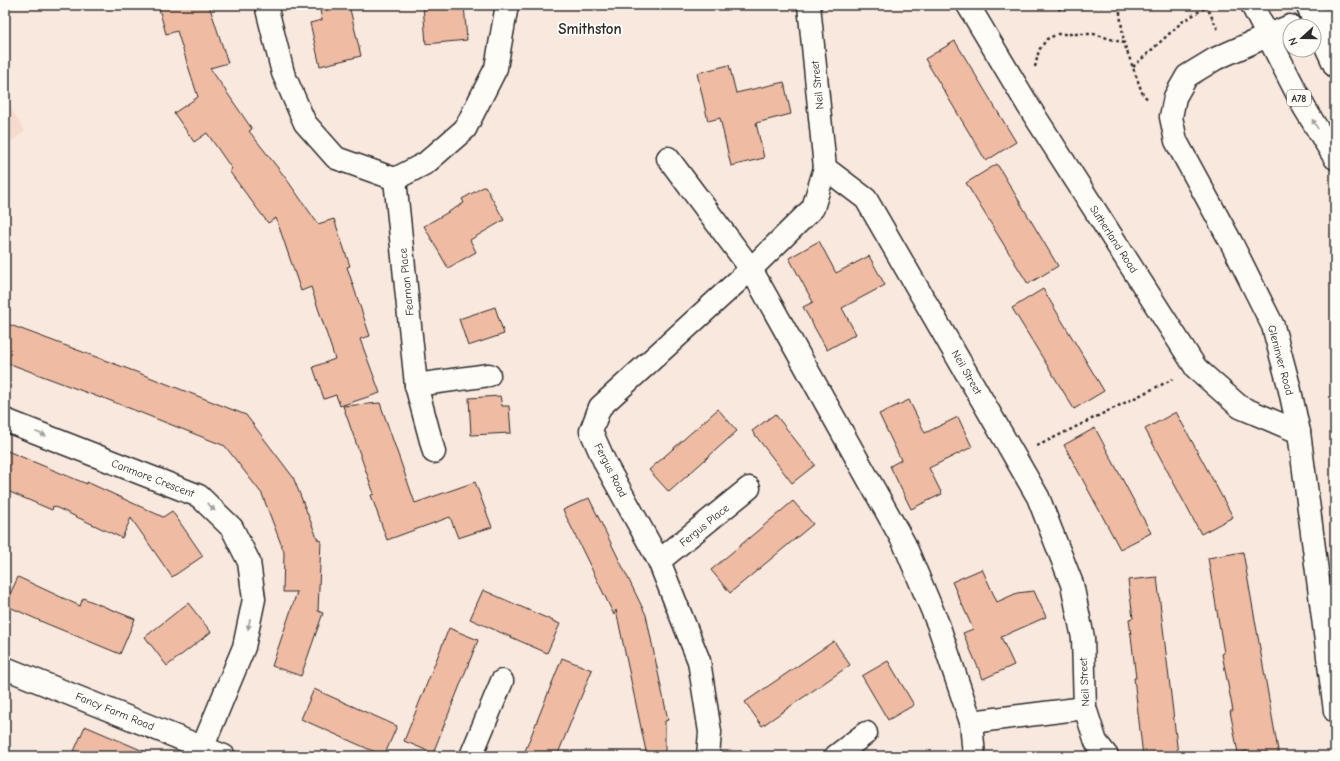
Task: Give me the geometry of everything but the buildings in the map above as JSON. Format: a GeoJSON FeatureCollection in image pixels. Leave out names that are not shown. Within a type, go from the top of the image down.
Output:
{"type":"FeatureCollection","features":[{"type":"Feature","properties":{"kind":"main road"},"geometry":{"type":"LineString","coordinates":[[266,5],[283,73],[305,123],[336,158],[395,179],[426,164],[465,129],[496,68],[507,5]]}},
{"type":"Feature","properties":{"kind":"main road","name":"Neil Street"},"geometry":{"type":"LineString","coordinates":[[809,5],[825,168],[866,198],[1038,497],[1072,584],[1083,638],[1085,708],[1096,742],[1107,756]]}},
{"type":"Feature","properties":{"kind":"main road","name":"Sutherland Road"},"geometry":{"type":"LineString","coordinates":[[968,5],[1029,107],[1196,368],[1240,408],[1299,432]]}},
{"type":"Feature","properties":{"kind":"main road","name":"A78"},"geometry":{"type":"LineString","coordinates":[[1252,5],[1304,107],[1335,158]]}},
{"type":"Feature","properties":{"kind":"main road"},"geometry":{"type":"LineString","coordinates":[[1314,9],[1335,22]]}},
{"type":"Feature","properties":{"kind":"main road"},"geometry":{"type":"LineString","coordinates":[[1314,9],[1335,66]]}},
{"type":"Feature","properties":{"kind":"main road","name":"Gleninver Road"},"geometry":{"type":"LineString","coordinates":[[1302,18],[1314,9]]}},
{"type":"Feature","properties":{"kind":"main road","name":"Gleninver Road"},"geometry":{"type":"LineString","coordinates":[[1282,30],[1215,59],[1187,76],[1174,96],[1171,117],[1176,141],[1232,244],[1273,326],[1289,386],[1299,432],[1335,711]]}},
{"type":"Feature","properties":{"kind":"main road"},"geometry":{"type":"LineString","coordinates":[[668,158],[751,268],[904,543],[938,624],[970,722],[974,756]]}},
{"type":"Feature","properties":{"kind":"main road","name":"Fergus Road"},"geometry":{"type":"LineString","coordinates":[[708,756],[710,732],[699,661],[660,561],[606,465],[591,431],[600,407],[751,268],[813,208],[825,168]]}},
{"type":"Feature","properties":{"kind":"main road","name":"Fearnan Place"},"geometry":{"type":"LineString","coordinates":[[395,179],[416,385],[434,452]]}},
{"type":"Feature","properties":{"kind":"main road"},"geometry":{"type":"LineString","coordinates":[[416,385],[489,375]]}},
{"type":"Feature","properties":{"kind":"main road","name":"Canmore Crescent"},"geometry":{"type":"LineString","coordinates":[[5,420],[199,496],[232,528],[249,562],[254,599],[244,647],[202,746]]}},
{"type":"Feature","properties":{"kind":"main road","name":"Fergus Place"},"geometry":{"type":"LineString","coordinates":[[660,561],[749,488]]}},
{"type":"Feature","properties":{"kind":"main road","name":"Fancy Farm Road"},"geometry":{"type":"LineString","coordinates":[[5,668],[224,756]]}},
{"type":"Feature","properties":{"kind":"main road"},"geometry":{"type":"LineString","coordinates":[[471,756],[502,681]]}},
{"type":"Feature","properties":{"kind":"main road"},"geometry":{"type":"LineString","coordinates":[[970,722],[1085,708]]}},
{"type":"Feature","properties":{"kind":"main road"},"geometry":{"type":"LineString","coordinates":[[836,756],[866,733]]}},
{"type":"Feature","properties":{"kind":"path"},"geometry":{"type":"LineString","coordinates":[[1058,9],[1122,5]]}},
{"type":"Feature","properties":{"kind":"path"},"geometry":{"type":"LineString","coordinates":[[1118,6],[1124,43],[1143,95],[1171,117]]}},
{"type":"Feature","properties":{"kind":"path"},"geometry":{"type":"LineString","coordinates":[[1133,67],[1182,22],[1206,7]]}},
{"type":"Feature","properties":{"kind":"path"},"geometry":{"type":"LineString","coordinates":[[1035,68],[1039,50],[1047,39],[1058,34],[1094,34],[1124,43]]}},
{"type":"Feature","properties":{"kind":"path"},"geometry":{"type":"LineString","coordinates":[[1015,457],[1196,368]]}},
{"type":"Feature","properties":{"kind":"shaded area"},"geometry":{"type":"Polygon","coordinates":[[[5,99],[25,131],[5,146],[5,99]]]}},
{"type":"Feature","properties":{"kind":"district","name":"Smithston"},"geometry":{"type":"Point","coordinates":[590,29]}}]}
